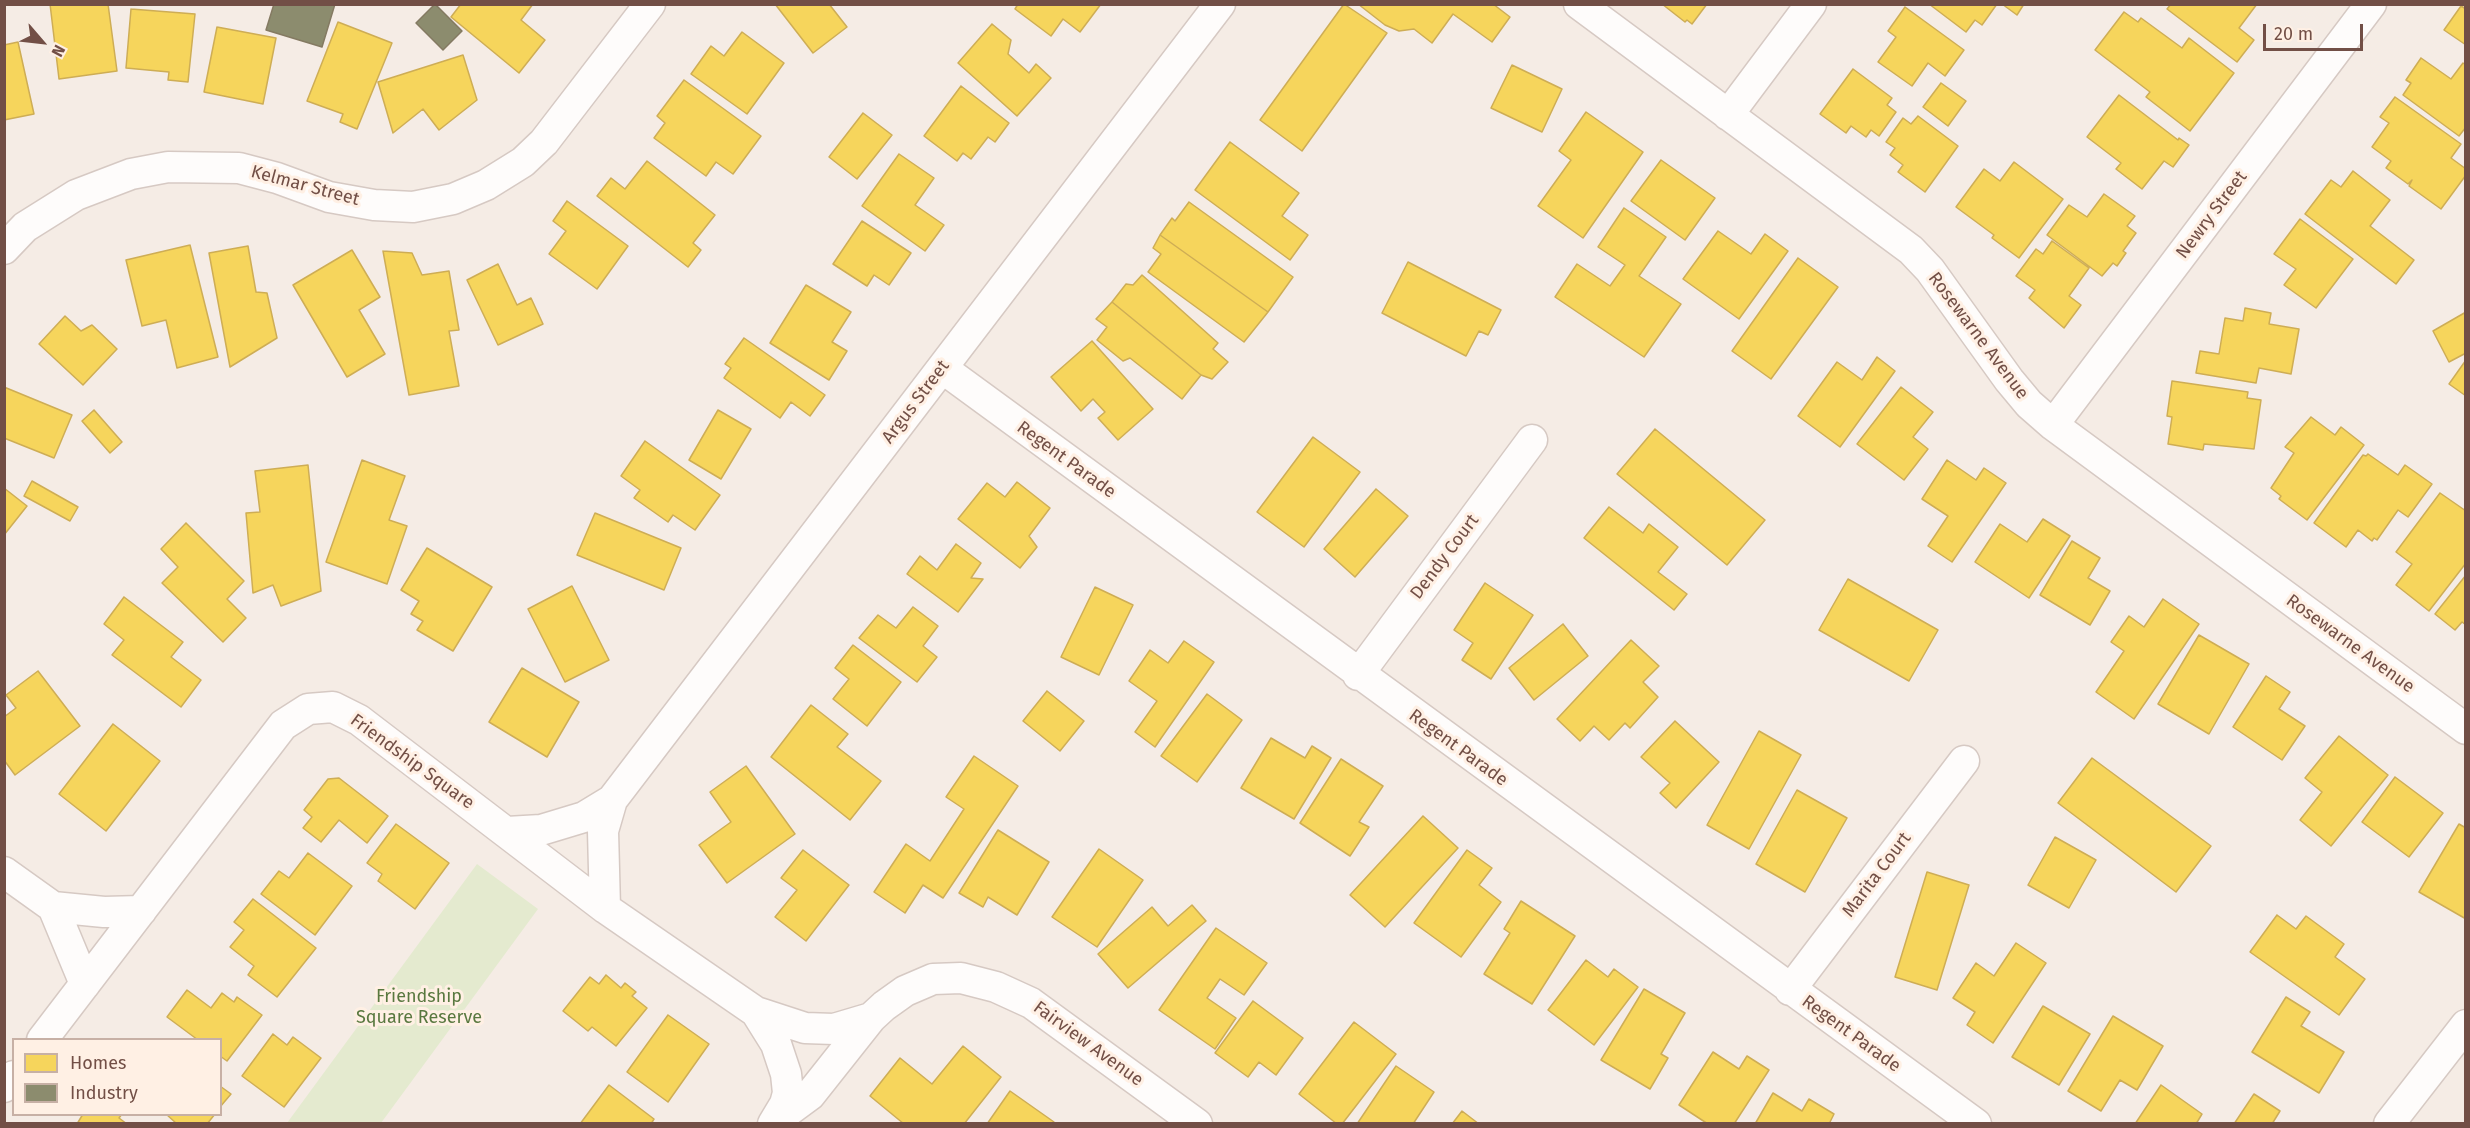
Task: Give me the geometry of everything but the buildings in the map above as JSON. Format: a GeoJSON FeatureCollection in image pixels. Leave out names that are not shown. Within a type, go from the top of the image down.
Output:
{"type":"FeatureCollection","features":[{"type":"Feature","properties":{"kind":"street","name":"Kelmar Street"},"geometry":{"type":"LineString","coordinates":[[4,249],[34,221],[76,195],[131,174],[168,167],[239,168],[276,178],[329,197],[374,205],[413,207],[453,198],[486,185],[523,162],[544,142],[650,4]]}},
{"type":"Feature","properties":{"kind":"street","name":"Argus Street"},"geometry":{"type":"LineString","coordinates":[[605,908],[603,831],[612,801],[1220,4]]}},
{"type":"Feature","properties":{"kind":"street","name":"Rosewarne Avenue"},"geometry":{"type":"LineString","coordinates":[[1579,4],[1911,250],[1930,270],[2009,380],[2029,404],[2053,425],[2466,729]]}},
{"type":"Feature","properties":{"kind":"street"},"geometry":{"type":"LineString","coordinates":[[1728,115],[1811,4]]}},
{"type":"Feature","properties":{"kind":"street","name":"Newry Street"},"geometry":{"type":"LineString","coordinates":[[2053,425],[2371,4]]}},
{"type":"Feature","properties":{"kind":"street","name":"Regent Parade"},"geometry":{"type":"LineString","coordinates":[[942,369],[1358,675],[1976,1124]]}},
{"type":"Feature","properties":{"kind":"street","name":"Dendy Court"},"geometry":{"type":"LineString","coordinates":[[1358,675],[1532,440]]}},
{"type":"Feature","properties":{"kind":"street","name":"Friendship Square"},"geometry":{"type":"LineString","coordinates":[[44,1038],[283,725],[308,709],[333,707],[359,720],[605,908],[756,1012],[776,1044],[786,1074],[788,1093],[774,1122]]}},
{"type":"Feature","properties":{"kind":"street","name":"Marita Court"},"geometry":{"type":"LineString","coordinates":[[1790,990],[1964,761]]}},
{"type":"Feature","properties":{"kind":"street","name":"Argus Street"},"geometry":{"type":"LineString","coordinates":[[507,832],[541,830],[584,817],[612,801]]}},
{"type":"Feature","properties":{"kind":"street"},"geometry":{"type":"LineString","coordinates":[[4,872],[53,907],[104,912],[141,911]]}},
{"type":"Feature","properties":{"kind":"street"},"geometry":{"type":"LineString","coordinates":[[53,907],[85,984]]}},
{"type":"Feature","properties":{"kind":"street","name":"Fairview Avenue"},"geometry":{"type":"LineString","coordinates":[[774,1122],[810,1095],[871,1018],[906,991],[933,979],[977,981],[1031,1003],[1197,1124]]}},
{"type":"Feature","properties":{"kind":"street"},"geometry":{"type":"LineString","coordinates":[[756,1012],[805,1028],[834,1029],[871,1018]]}},
{"type":"Feature","properties":{"kind":"street"},"geometry":{"type":"LineString","coordinates":[[2389,1124],[2466,1025]]}},
{"type":"Feature","properties":{"kind":"green space","name":"Friendship Square Reserve"},"geometry":{"type":"Polygon","coordinates":[[[477,864],[538,909],[381,1123],[287,1123],[477,864]]]}}]}
